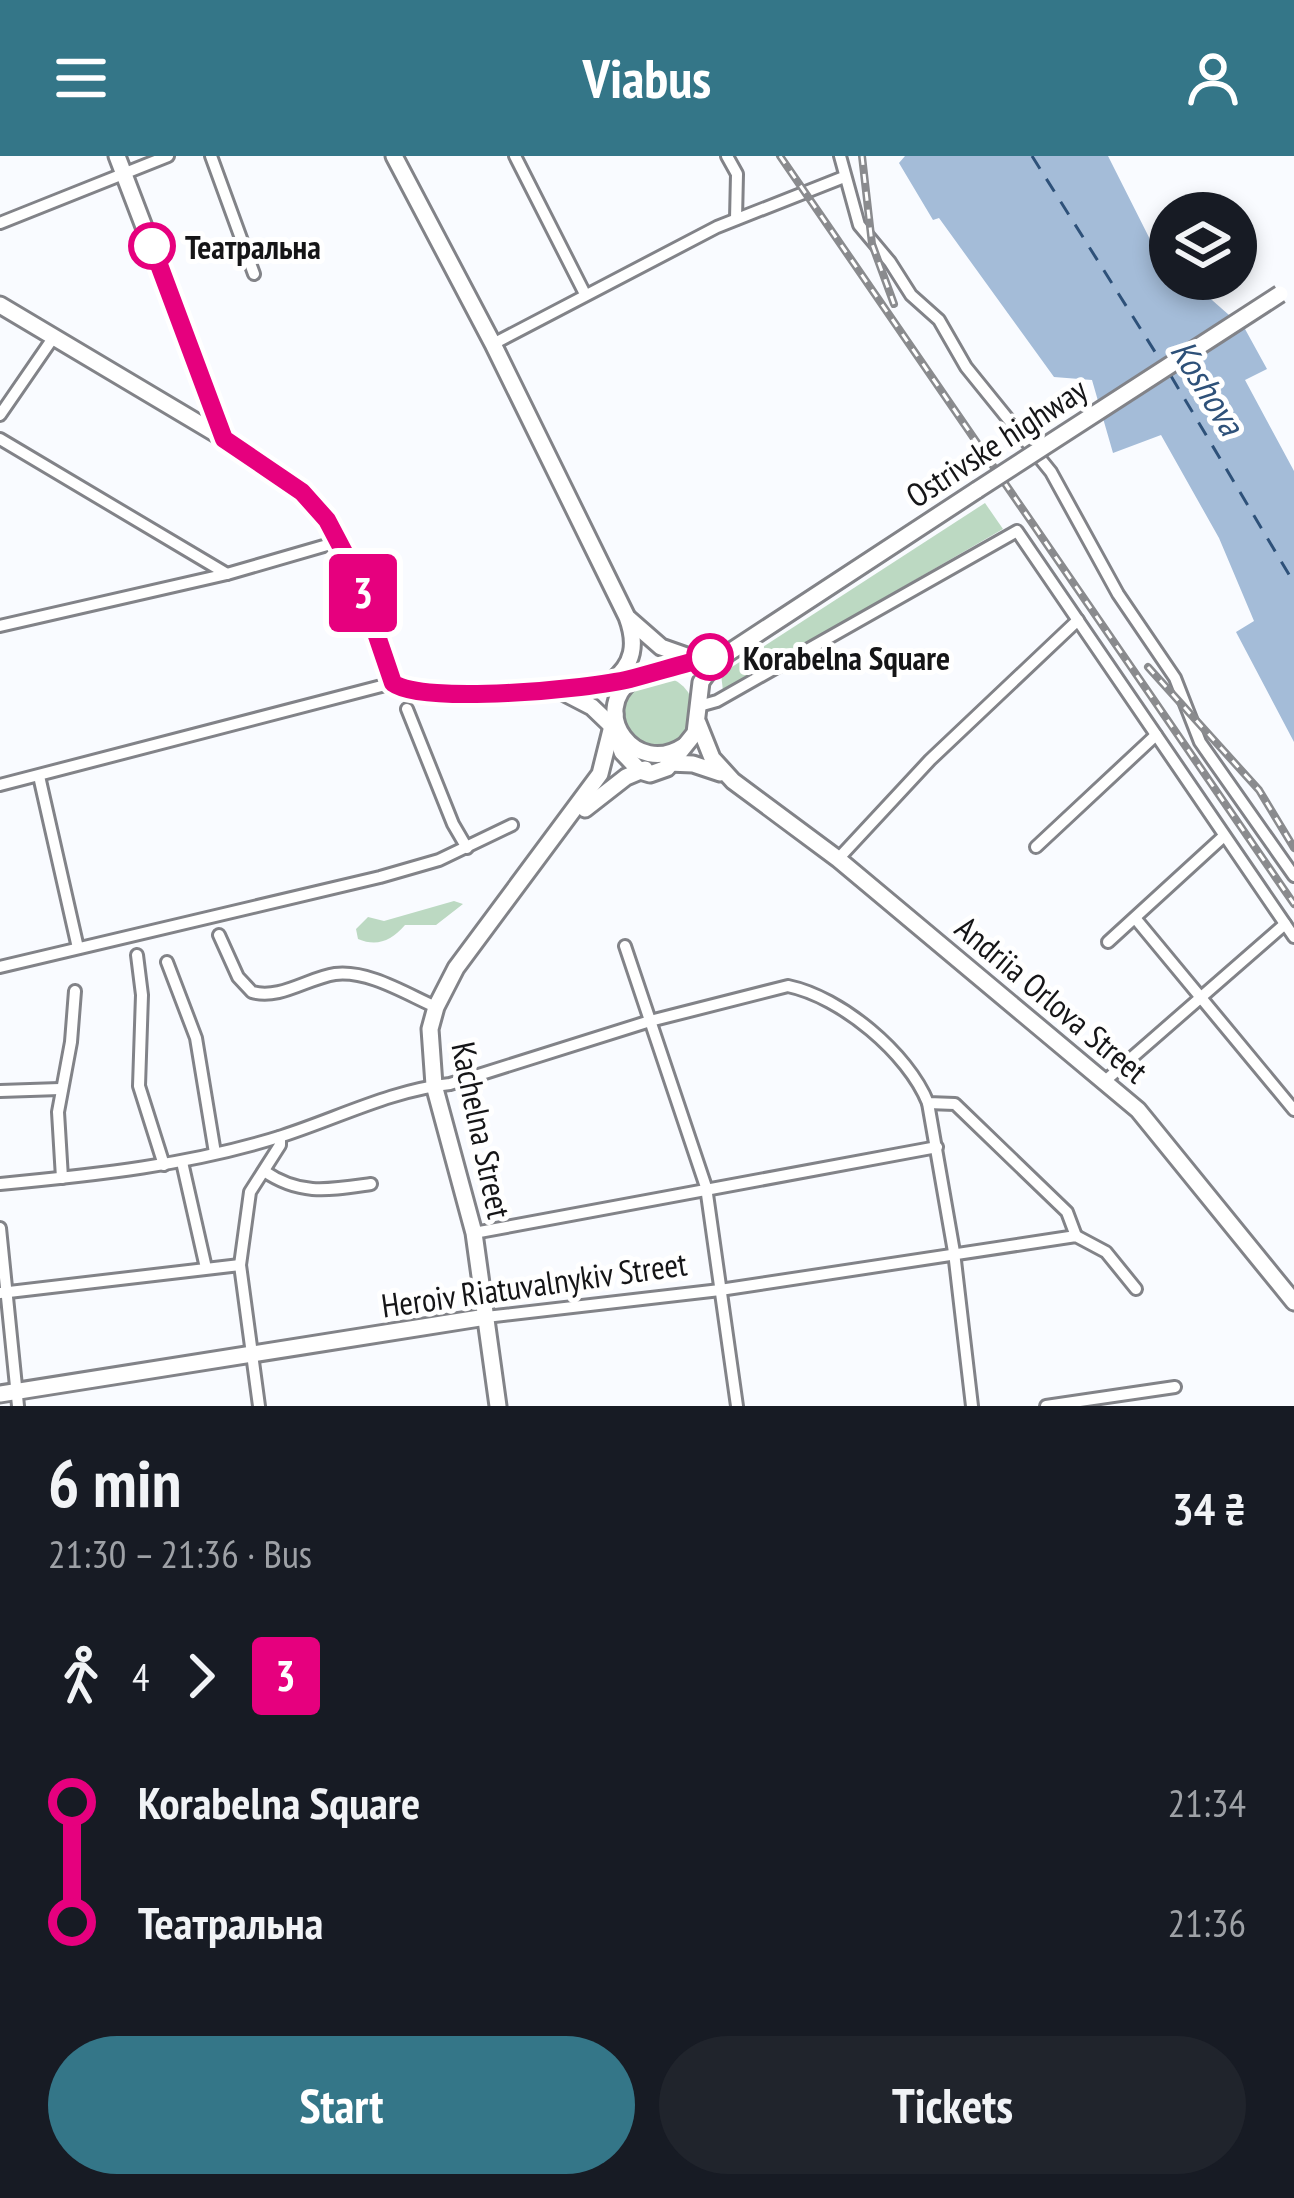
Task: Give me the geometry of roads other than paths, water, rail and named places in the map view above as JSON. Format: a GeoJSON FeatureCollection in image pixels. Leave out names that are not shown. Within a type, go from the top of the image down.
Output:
{"type":"FeatureCollection","features":[{"type":"Feature","properties":{"kind":"street"},"geometry":{"type":"LineString","coordinates":[[117,156],[224,439]]}},
{"type":"Feature","properties":{"kind":"street"},"geometry":{"type":"LineString","coordinates":[[0,224],[168,156]]}},
{"type":"Feature","properties":{"kind":"street"},"geometry":{"type":"LineString","coordinates":[[211,156],[254,274]]}},
{"type":"Feature","properties":{"kind":"street"},"geometry":{"type":"LineString","coordinates":[[394,156],[627,617],[634,640],[633,679],[617,700],[612,727]]}},
{"type":"Feature","properties":{"kind":"street"},"geometry":{"type":"LineString","coordinates":[[515,156],[585,294]]}},
{"type":"Feature","properties":{"kind":"street"},"geometry":{"type":"LineString","coordinates":[[727,156],[737,174],[736,218]]}},
{"type":"Feature","properties":{"kind":"street"},"geometry":{"type":"LineString","coordinates":[[839,156],[859,225],[911,296],[939,320],[966,367],[1051,472],[1118,594],[1175,678],[1194,734],[1294,876]]}},
{"type":"Feature","properties":{"kind":"street"},"geometry":{"type":"LineString","coordinates":[[493,344],[736,218],[844,177]]}},
{"type":"Feature","properties":{"kind":"street","name":"Ostrivske highway"},"geometry":{"type":"LineString","coordinates":[[673,673],[730,649],[1287,289]]}},
{"type":"Feature","properties":{"kind":"street"},"geometry":{"type":"LineString","coordinates":[[0,305],[224,439],[302,492],[340,541],[393,683],[413,694],[554,690],[673,673]]}},
{"type":"Feature","properties":{"kind":"street"},"geometry":{"type":"LineString","coordinates":[[0,415],[52,338]]}},
{"type":"Feature","properties":{"kind":"street"},"geometry":{"type":"LineString","coordinates":[[0,439],[227,574]]}},
{"type":"Feature","properties":{"kind":"street"},"geometry":{"type":"LineString","coordinates":[[554,690],[574,696],[612,727],[622,752],[662,759],[698,715],[717,700],[1017,531],[1294,937]]}},
{"type":"Feature","properties":{"kind":"street"},"geometry":{"type":"LineString","coordinates":[[0,626],[227,574],[340,541]]}},
{"type":"Feature","properties":{"kind":"street"},"geometry":{"type":"LineString","coordinates":[[627,617],[662,647],[698,660]]}},
{"type":"Feature","properties":{"kind":"street"},"geometry":{"type":"LineString","coordinates":[[838,859],[930,760],[1078,620]]}},
{"type":"Feature","properties":{"kind":"street"},"geometry":{"type":"LineString","coordinates":[[611,682],[629,663],[634,640]]}},
{"type":"Feature","properties":{"kind":"street"},"geometry":{"type":"LineString","coordinates":[[662,647],[698,715]]}},
{"type":"Feature","properties":{"kind":"street","name":"Ostrivske highway"},"geometry":{"type":"LineString","coordinates":[[698,715],[701,682],[730,649]]}},
{"type":"Feature","properties":{"kind":"street"},"geometry":{"type":"LineString","coordinates":[[0,785],[393,683]]}},
{"type":"Feature","properties":{"kind":"street"},"geometry":{"type":"LineString","coordinates":[[407,709],[452,824],[467,848]]}},
{"type":"Feature","properties":{"kind":"street","name":"Andriia Orlova Street"},"geometry":{"type":"LineString","coordinates":[[698,715],[712,758],[733,781]]}},
{"type":"Feature","properties":{"kind":"street","name":"Kachelna Street"},"geometry":{"type":"LineString","coordinates":[[498,1406],[474,1233],[434,1085],[429,1043],[436,1007],[470,949],[600,774],[612,727]]}},
{"type":"Feature","properties":{"kind":"street"},"geometry":{"type":"LineString","coordinates":[[1036,847],[1156,735]]}},
{"type":"Feature","properties":{"kind":"street","name":"Andriia Orlova Street"},"geometry":{"type":"LineString","coordinates":[[662,759],[704,767],[733,781],[838,859],[1105,1081],[1138,1110],[1294,1302]]}},
{"type":"Feature","properties":{"kind":"street","name":"Kachelna Street"},"geometry":{"type":"LineString","coordinates":[[559,833],[612,787],[662,759]]}},
{"type":"Feature","properties":{"kind":"street"},"geometry":{"type":"LineString","coordinates":[[39,776],[78,948]]}},
{"type":"Feature","properties":{"kind":"street"},"geometry":{"type":"LineString","coordinates":[[0,967],[380,877],[467,848],[512,825]]}},
{"type":"Feature","properties":{"kind":"street"},"geometry":{"type":"LineString","coordinates":[[1108,942],[1224,836]]}},
{"type":"Feature","properties":{"kind":"street"},"geometry":{"type":"LineString","coordinates":[[1135,918],[1294,1110]]}},
{"type":"Feature","properties":{"kind":"street"},"geometry":{"type":"LineString","coordinates":[[1105,1081],[1285,924]]}},
{"type":"Feature","properties":{"kind":"street"},"geometry":{"type":"LineString","coordinates":[[219,934],[238,977],[252,992],[269,994],[338,974],[387,985],[436,1007]]}},
{"type":"Feature","properties":{"kind":"street"},"geometry":{"type":"LineString","coordinates":[[625,946],[706,1187],[737,1406]]}},
{"type":"Feature","properties":{"kind":"street"},"geometry":{"type":"LineString","coordinates":[[137,955],[142,994],[139,1087],[164,1165]]}},
{"type":"Feature","properties":{"kind":"street"},"geometry":{"type":"LineString","coordinates":[[167,962],[196,1038],[215,1153]]}},
{"type":"Feature","properties":{"kind":"street"},"geometry":{"type":"LineString","coordinates":[[0,1184],[182,1162],[280,1137],[650,1021],[766,989],[798,988],[842,1012],[896,1052],[914,1072],[928,1103],[954,1252],[972,1406]]}},
{"type":"Feature","properties":{"kind":"street"},"geometry":{"type":"LineString","coordinates":[[62,1178],[60,1089],[71,1042],[75,991]]}},
{"type":"Feature","properties":{"kind":"street"},"geometry":{"type":"LineString","coordinates":[[0,1091],[60,1089]]}},
{"type":"Feature","properties":{"kind":"street"},"geometry":{"type":"LineString","coordinates":[[928,1103],[955,1104],[1067,1212],[1076,1235],[1106,1252],[1136,1289]]}},
{"type":"Feature","properties":{"kind":"street"},"geometry":{"type":"LineString","coordinates":[[259,1406],[240,1265],[248,1200],[280,1137]]}},
{"type":"Feature","properties":{"kind":"street"},"geometry":{"type":"LineString","coordinates":[[474,1233],[937,1147]]}},
{"type":"Feature","properties":{"kind":"street"},"geometry":{"type":"LineString","coordinates":[[182,1162],[206,1268]]}},
{"type":"Feature","properties":{"kind":"street"},"geometry":{"type":"LineString","coordinates":[[264,1171],[296,1188],[371,1184]]}},
{"type":"Feature","properties":{"kind":"street"},"geometry":{"type":"LineString","coordinates":[[0,1228],[12,1397]]}},
{"type":"Feature","properties":{"kind":"street","name":"Heroiv Riatuvalnykiv Street"},"geometry":{"type":"LineString","coordinates":[[12,1397],[486,1317],[720,1290],[1076,1235]]}},
{"type":"Feature","properties":{"kind":"street"},"geometry":{"type":"LineString","coordinates":[[3,1293],[240,1265]]}},
{"type":"Feature","properties":{"kind":"street"},"geometry":{"type":"LineString","coordinates":[[1046,1406],[1175,1387]]}},
{"type":"Feature","properties":{"kind":"water","name":"Koshova"},"geometry":{"type":"Polygon","coordinates":[[[905,156],[1108,156],[1149,237],[1149,300],[1212,300],[1245,329],[1267,369],[1245,380],[1294,471],[1294,742],[1236,632],[1254,621],[1219,538],[1161,435],[1113,453],[1092,380],[1054,377],[939,218],[933,220],[899,163],[905,156]]]}},
{"type":"Feature","properties":{"kind":"railway"},"geometry":{"type":"LineString","coordinates":[[780,156],[1294,904]]}},
{"type":"Feature","properties":{"kind":"railway"},"geometry":{"type":"LineString","coordinates":[[862,156],[872,244],[894,304]]}},
{"type":"Feature","properties":{"kind":"railway"},"geometry":{"type":"LineString","coordinates":[[1148,667],[1259,790],[1294,848]]}},
{"type":"Feature","properties":{"kind":"place","name":"Театральна"},"geometry":{"type":"Point","coordinates":[152,246]}},
{"type":"Feature","properties":{"kind":"place","name":"Korabelna Square"},"geometry":{"type":"Point","coordinates":[710,657]}}]}
